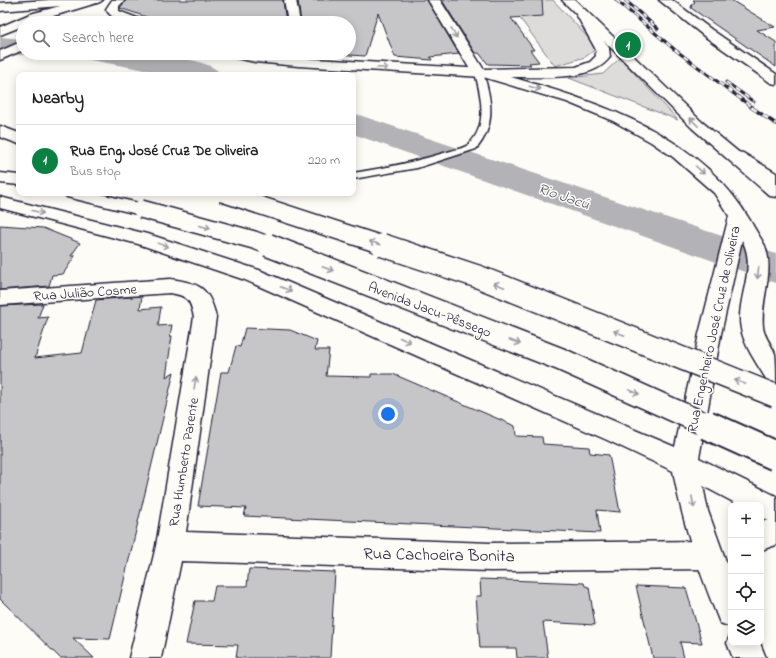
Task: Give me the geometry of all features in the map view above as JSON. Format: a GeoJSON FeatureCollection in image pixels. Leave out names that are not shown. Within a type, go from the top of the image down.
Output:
{"type":"FeatureCollection","features":[{"type":"Feature","properties":{"kind":"main road"},"geometry":{"type":"LineString","coordinates":[[0,7],[96,0]]}},
{"type":"Feature","properties":{"kind":"main road"},"geometry":{"type":"LineString","coordinates":[[38,16],[96,0]]}},
{"type":"Feature","properties":{"kind":"main road"},"geometry":{"type":"LineString","coordinates":[[119,0],[113,5],[112,9],[114,13],[121,16]]}},
{"type":"Feature","properties":{"kind":"main road"},"geometry":{"type":"LineString","coordinates":[[290,0],[293,16]]}},
{"type":"Feature","properties":{"kind":"main road"},"geometry":{"type":"LineString","coordinates":[[434,0],[482,73]]}},
{"type":"Feature","properties":{"kind":"main road"},"geometry":{"type":"LineString","coordinates":[[568,0],[723,148],[776,192]]}},
{"type":"Feature","properties":{"kind":"main road"},"geometry":{"type":"LineString","coordinates":[[665,0],[708,33],[776,80]]}},
{"type":"Feature","properties":{"kind":"main road"},"geometry":{"type":"LineString","coordinates":[[323,60],[482,73],[566,72],[584,69],[595,65],[604,54],[596,36],[582,14]]}},
{"type":"Feature","properties":{"kind":"main road"},"geometry":{"type":"LineString","coordinates":[[0,31],[16,24]]}},
{"type":"Feature","properties":{"kind":"main road"},"geometry":{"type":"LineString","coordinates":[[0,56],[16,48]]}},
{"type":"Feature","properties":{"kind":"main road","name":"Rua Engenheiro José Cruz de Oliveira"},"geometry":{"type":"LineString","coordinates":[[482,73],[572,99],[636,127],[657,139],[695,166],[727,197],[740,228],[710,334],[685,464],[694,511],[708,555],[730,610]]}},
{"type":"Feature","properties":{"kind":"main road"},"geometry":{"type":"LineString","coordinates":[[0,131],[16,138]]}},
{"type":"Feature","properties":{"kind":"main road"},"geometry":{"type":"LineString","coordinates":[[0,145],[16,148]]}},
{"type":"Feature","properties":{"kind":"main road"},"geometry":{"type":"LineString","coordinates":[[723,148],[776,180]]}},
{"type":"Feature","properties":{"kind":"main road"},"geometry":{"type":"LineString","coordinates":[[0,178],[16,180]]}},
{"type":"Feature","properties":{"kind":"main road","name":"Avenida Jacu-Pêssego"},"geometry":{"type":"LineString","coordinates":[[86,196],[141,209],[254,240],[560,359],[776,456]]}},
{"type":"Feature","properties":{"kind":"main road"},"geometry":{"type":"LineString","coordinates":[[231,196],[479,277],[776,396]]}},
{"type":"Feature","properties":{"kind":"main road"},"geometry":{"type":"LineString","coordinates":[[0,202],[144,239],[252,275],[340,312],[685,464],[776,510]]}},
{"type":"Feature","properties":{"kind":"main road"},"geometry":{"type":"LineString","coordinates":[[740,228],[756,251],[759,268],[751,321],[758,345],[776,375]]}},
{"type":"Feature","properties":{"kind":"main road","name":"Rua Julião Cosme"},"geometry":{"type":"LineString","coordinates":[[0,298],[170,286]]}},
{"type":"Feature","properties":{"kind":"main road","name":"Rua Humberto Parente"},"geometry":{"type":"LineString","coordinates":[[145,658],[170,546],[205,317],[201,300],[195,293],[186,288],[170,286]]}},
{"type":"Feature","properties":{"kind":"main road"},"geometry":{"type":"LineString","coordinates":[[764,535],[776,531]]}},
{"type":"Feature","properties":{"kind":"main road","name":"Rua Cachoeira Bonita"},"geometry":{"type":"LineString","coordinates":[[170,546],[490,557],[708,555]]}},
{"type":"Feature","properties":{"kind":"main road"},"geometry":{"type":"LineString","coordinates":[[744,646],[750,658]]}},
{"type":"Feature","properties":{"kind":"main road"},"geometry":{"type":"LineString","coordinates":[[760,646],[762,658]]}},
{"type":"Feature","properties":{"kind":"lane"},"geometry":{"type":"LineString","coordinates":[[356,175],[423,164],[473,146],[482,133],[486,109],[486,97],[482,73]]}},
{"type":"Feature","properties":{"kind":"shaded area"},"geometry":{"type":"Polygon","coordinates":[[[553,0],[592,42],[595,50],[585,57],[555,66],[508,2],[553,0]]]}},
{"type":"Feature","properties":{"kind":"shaded area"},"geometry":{"type":"Polygon","coordinates":[[[620,58],[678,120],[569,78],[603,74],[620,58]]]}},
{"type":"Feature","properties":{"kind":"building"},"geometry":{"type":"Polygon","coordinates":[[[126,0],[283,0],[285,16],[143,16],[120,8],[126,0]]]}},
{"type":"Feature","properties":{"kind":"building"},"geometry":{"type":"Polygon","coordinates":[[[298,0],[427,0],[459,54],[430,57],[432,60],[395,57],[378,13],[365,56],[356,55],[356,16],[300,16],[298,0]]]}},
{"type":"Feature","properties":{"kind":"building"},"geometry":{"type":"Polygon","coordinates":[[[442,0],[542,0],[543,16],[511,18],[534,50],[530,50],[539,62],[529,63],[531,65],[488,64],[479,53],[475,53],[442,0]]]}},
{"type":"Feature","properties":{"kind":"building"},"geometry":{"type":"Polygon","coordinates":[[[693,0],[731,0],[775,27],[757,30],[776,42],[776,67],[691,8],[692,4],[695,2],[693,0]]]}},
{"type":"Feature","properties":{"kind":"building"},"geometry":{"type":"Polygon","coordinates":[[[0,225],[43,228],[80,243],[71,256],[75,256],[63,274],[52,275],[49,286],[0,290],[0,225]]]}},
{"type":"Feature","properties":{"kind":"building"},"geometry":{"type":"Polygon","coordinates":[[[142,296],[140,309],[161,307],[158,326],[172,325],[170,336],[172,336],[166,377],[174,372],[110,639],[73,638],[94,658],[60,658],[0,599],[0,306],[43,304],[38,318],[48,317],[35,358],[82,353],[96,300],[142,296]]]}},
{"type":"Feature","properties":{"kind":"building"},"geometry":{"type":"Polygon","coordinates":[[[245,328],[290,330],[317,341],[315,350],[329,350],[326,376],[371,377],[371,374],[393,374],[515,426],[516,436],[542,437],[543,444],[589,447],[590,453],[609,455],[620,512],[597,510],[600,533],[244,516],[246,508],[198,506],[221,372],[229,372],[236,346],[240,347],[245,328]]]}},
{"type":"Feature","properties":{"kind":"building"},"geometry":{"type":"Polygon","coordinates":[[[249,569],[335,572],[330,658],[236,658],[238,645],[186,644],[195,601],[212,601],[215,586],[247,586],[249,569]]]}},
{"type":"Feature","properties":{"kind":"building"},"geometry":{"type":"Polygon","coordinates":[[[480,579],[584,583],[585,586],[589,587],[595,625],[543,622],[548,658],[517,658],[516,648],[480,648],[476,596],[481,596],[480,579]]]}},
{"type":"Feature","properties":{"kind":"building"},"geometry":{"type":"Polygon","coordinates":[[[636,586],[686,588],[702,643],[680,642],[684,658],[653,658],[636,586]]]}},
{"type":"Feature","properties":{"kind":"waterway","name":"Rio Jacú"},"geometry":{"type":"LineString","coordinates":[[0,45],[16,46]]}},
{"type":"Feature","properties":{"kind":"waterway","name":"Rio Jacú"},"geometry":{"type":"LineString","coordinates":[[136,60],[198,72]]}},
{"type":"Feature","properties":{"kind":"waterway","name":"Rio Jacú"},"geometry":{"type":"LineString","coordinates":[[356,124],[776,269]]}},
{"type":"Feature","properties":{"kind":"railway"},"geometry":{"type":"LineString","coordinates":[[616,0],[674,49],[753,108]]}},
{"type":"Feature","properties":{"kind":"railway"},"geometry":{"type":"LineString","coordinates":[[625,0],[658,29]]}},
{"type":"Feature","properties":{"kind":"railway"},"geometry":{"type":"LineString","coordinates":[[726,82],[754,102]]}},
{"type":"Feature","properties":{"kind":"railway"},"geometry":{"type":"LineString","coordinates":[[751,107],[776,124]]}},
{"type":"Feature","properties":{"kind":"place","name":"Rua Eng. José Cruz De Oliveira"},"geometry":{"type":"Point","coordinates":[628,45]}}]}
